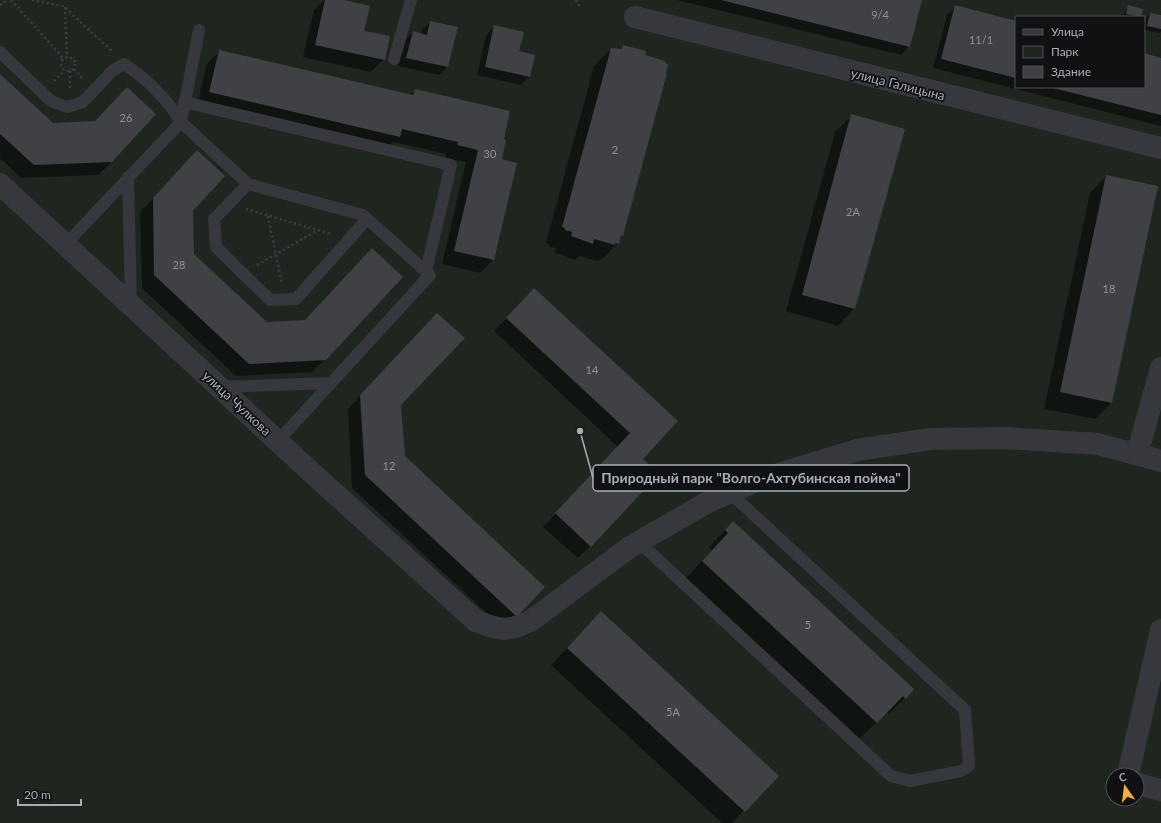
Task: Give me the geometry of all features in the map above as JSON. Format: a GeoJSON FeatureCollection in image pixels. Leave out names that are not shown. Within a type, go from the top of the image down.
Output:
{"type":"FeatureCollection","features":[{"type":"Feature","properties":{"kind":"street","name":"улица Галицына"},"geometry":{"type":"LineString","coordinates":[[635,17],[1161,148]]}},
{"type":"Feature","properties":{"kind":"street","name":"улица Чулкова"},"geometry":{"type":"LineString","coordinates":[[0,184],[219,387],[476,620],[495,628],[515,628],[532,620],[630,547],[708,502],[759,480],[857,450],[931,439],[1005,438],[1090,444],[1161,461]]}},
{"type":"Feature","properties":{"kind":"street"},"geometry":{"type":"LineString","coordinates":[[1137,455],[1161,368]]}},
{"type":"Feature","properties":{"kind":"street"},"geometry":{"type":"LineString","coordinates":[[1130,767],[1161,630]]}},
{"type":"Feature","properties":{"kind":"street"},"geometry":{"type":"LineString","coordinates":[[1145,786],[1161,790]]}},
{"type":"Feature","properties":{"kind":"lane"},"geometry":{"type":"LineString","coordinates":[[394,59],[411,0]]}},
{"type":"Feature","properties":{"kind":"lane"},"geometry":{"type":"LineString","coordinates":[[65,245],[181,122],[199,30]]}},
{"type":"Feature","properties":{"kind":"lane"},"geometry":{"type":"LineString","coordinates":[[0,52],[51,101],[67,107],[83,102],[112,71],[124,64],[128,66],[134,70],[172,108],[181,122],[248,184],[363,215],[430,275],[278,441]]}},
{"type":"Feature","properties":{"kind":"lane"},"geometry":{"type":"LineString","coordinates":[[184,102],[451,165],[426,271]]}},
{"type":"Feature","properties":{"kind":"lane"},"geometry":{"type":"LineString","coordinates":[[128,177],[131,306]]}},
{"type":"Feature","properties":{"kind":"lane"},"geometry":{"type":"LineString","coordinates":[[248,184],[214,219],[216,247],[270,300],[296,299],[368,219]]}},
{"type":"Feature","properties":{"kind":"lane"},"geometry":{"type":"LineString","coordinates":[[219,387],[331,383]]}},
{"type":"Feature","properties":{"kind":"lane"},"geometry":{"type":"LineString","coordinates":[[639,542],[891,776],[910,781],[961,771],[969,766],[965,710],[729,492]]}},
{"type":"Feature","properties":{"kind":"path"},"geometry":{"type":"LineString","coordinates":[[0,5],[7,0]]}},
{"type":"Feature","properties":{"kind":"path"},"geometry":{"type":"LineString","coordinates":[[11,0],[63,58],[62,67],[70,71],[74,69],[75,60],[72,57],[67,56],[63,58]]}},
{"type":"Feature","properties":{"kind":"path"},"geometry":{"type":"LineString","coordinates":[[32,0],[65,7],[128,66]]}},
{"type":"Feature","properties":{"kind":"path"},"geometry":{"type":"LineString","coordinates":[[576,0],[581,9]]}},
{"type":"Feature","properties":{"kind":"path"},"geometry":{"type":"LineString","coordinates":[[65,7],[67,56]]}},
{"type":"Feature","properties":{"kind":"path"},"geometry":{"type":"LineString","coordinates":[[228,204],[350,239]]}},
{"type":"Feature","properties":{"kind":"path"},"geometry":{"type":"LineString","coordinates":[[268,216],[285,300]]}},
{"type":"Feature","properties":{"kind":"path"},"geometry":{"type":"LineString","coordinates":[[243,273],[318,230]]}},
{"type":"Feature","properties":{"kind":"green space"},"geometry":{"type":"Polygon","coordinates":[[[0,0],[1161,0],[1161,823],[0,823],[0,0]]]}},
{"type":"Feature","properties":{"kind":"building"},"geometry":{"type":"Polygon","coordinates":[[[325,0],[344,0],[370,6],[364,31],[390,36],[385,60],[315,45],[325,0]]]}},
{"type":"Feature","properties":{"kind":"building"},"geometry":{"type":"Polygon","coordinates":[[[721,0],[922,0],[910,47],[721,0]]]}},
{"type":"Feature","properties":{"kind":"building"},"geometry":{"type":"Polygon","coordinates":[[[955,5],[1015,21],[1015,78],[941,59],[955,5]]]}},
{"type":"Feature","properties":{"kind":"building"},"geometry":{"type":"Polygon","coordinates":[[[1128,5],[1143,9],[1141,16],[1126,14],[1128,5]]]}},
{"type":"Feature","properties":{"kind":"building"},"geometry":{"type":"Polygon","coordinates":[[[1150,13],[1161,15],[1161,29],[1147,26],[1150,13]]]}},
{"type":"Feature","properties":{"kind":"building"},"geometry":{"type":"Polygon","coordinates":[[[430,21],[458,27],[448,67],[406,58],[413,31],[427,35],[430,21]]]}},
{"type":"Feature","properties":{"kind":"building"},"geometry":{"type":"Polygon","coordinates":[[[494,25],[524,32],[519,51],[535,55],[530,77],[485,67],[494,25]]]}},
{"type":"Feature","properties":{"kind":"building"},"geometry":{"type":"Polygon","coordinates":[[[623,45],[646,51],[645,55],[665,61],[665,63],[668,64],[667,73],[623,236],[621,235],[619,244],[615,243],[615,245],[594,239],[593,244],[571,236],[572,232],[565,230],[565,228],[562,227],[611,48],[622,49],[623,45]]]}},
{"type":"Feature","properties":{"kind":"building"},"geometry":{"type":"Polygon","coordinates":[[[219,50],[413,95],[415,89],[510,111],[504,139],[506,140],[502,159],[517,163],[494,260],[454,251],[478,150],[457,145],[458,142],[402,129],[400,137],[209,92],[219,50]]]}},
{"type":"Feature","properties":{"kind":"building"},"geometry":{"type":"Polygon","coordinates":[[[1145,53],[1161,58],[1161,115],[1053,88],[1145,88],[1145,53]]]}},
{"type":"Feature","properties":{"kind":"building"},"geometry":{"type":"Polygon","coordinates":[[[0,74],[53,123],[95,121],[127,87],[156,114],[112,162],[34,165],[0,134],[0,74]]]}},
{"type":"Feature","properties":{"kind":"building"},"geometry":{"type":"Polygon","coordinates":[[[851,114],[905,129],[855,309],[802,295],[851,114]]]}},
{"type":"Feature","properties":{"kind":"building"},"geometry":{"type":"Polygon","coordinates":[[[197,150],[225,176],[193,211],[194,254],[267,322],[305,320],[372,248],[403,277],[326,360],[249,364],[154,275],[153,198],[197,150]]]}},
{"type":"Feature","properties":{"kind":"building"},"geometry":{"type":"Polygon","coordinates":[[[1106,175],[1158,186],[1112,403],[1060,392],[1106,175]]]}},
{"type":"Feature","properties":{"kind":"building"},"geometry":{"type":"Polygon","coordinates":[[[534,288],[678,421],[643,459],[659,474],[591,547],[555,513],[630,433],[506,318],[534,288]]]}},
{"type":"Feature","properties":{"kind":"building"},"geometry":{"type":"Polygon","coordinates":[[[437,313],[465,338],[401,405],[405,456],[545,587],[517,617],[365,475],[360,395],[437,313]]]}},
{"type":"Feature","properties":{"kind":"building"},"geometry":{"type":"Polygon","coordinates":[[[733,521],[914,689],[906,699],[903,696],[877,723],[702,561],[728,533],[725,530],[733,521]]]}},
{"type":"Feature","properties":{"kind":"building"},"geometry":{"type":"Polygon","coordinates":[[[601,611],[779,776],[745,812],[567,648],[601,611]]]}},
{"type":"Feature","properties":{"kind":"place","name":"Природный парк \"Волго-Ахтубинская пойма\""},"geometry":{"type":"Point","coordinates":[580,431]}}]}
